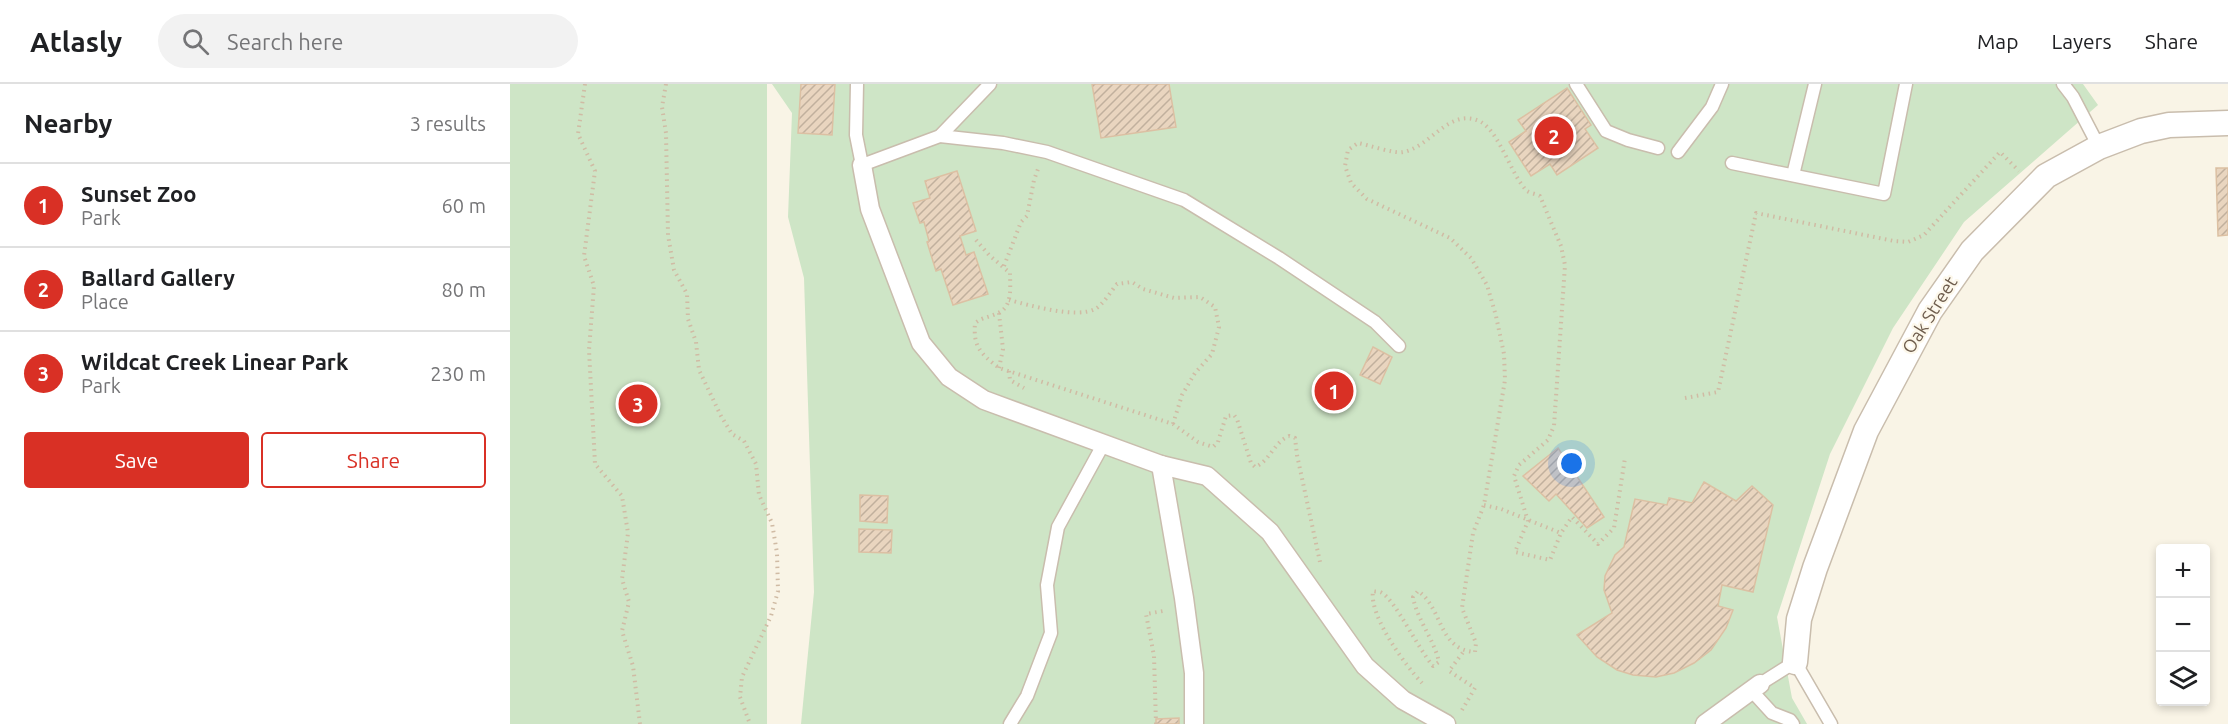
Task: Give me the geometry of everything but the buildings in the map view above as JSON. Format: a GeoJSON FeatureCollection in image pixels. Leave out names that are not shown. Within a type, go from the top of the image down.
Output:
{"type":"FeatureCollection","features":[{"type":"Feature","properties":{"kind":"street","name":"Oak Street"},"geometry":{"type":"LineString","coordinates":[[1795,662],[1799,619],[1815,568],[1866,431],[1930,311],[1972,251],[2046,176],[2099,147],[2141,131],[2169,125],[2228,123]]}},
{"type":"Feature","properties":{"kind":"street"},"geometry":{"type":"LineString","coordinates":[[862,165],[870,209],[921,343],[949,377],[984,400],[1161,465],[1207,476],[1270,532],[1365,666],[1403,700],[1452,720]]}},
{"type":"Feature","properties":{"kind":"street"},"geometry":{"type":"LineString","coordinates":[[1161,465],[1194,673],[1194,724]]}},
{"type":"Feature","properties":{"kind":"street"},"geometry":{"type":"LineString","coordinates":[[1706,724],[1755,687]]}},
{"type":"Feature","properties":{"kind":"lane"},"geometry":{"type":"LineString","coordinates":[[857,84],[856,135],[862,165],[940,136],[990,84]]}},
{"type":"Feature","properties":{"kind":"lane"},"geometry":{"type":"LineString","coordinates":[[1576,84],[1606,131],[1628,140],[1658,147]]}},
{"type":"Feature","properties":{"kind":"lane"},"geometry":{"type":"LineString","coordinates":[[1678,152],[1712,107],[1722,84]]}},
{"type":"Feature","properties":{"kind":"lane"},"geometry":{"type":"LineString","coordinates":[[1793,175],[1815,84]]}},
{"type":"Feature","properties":{"kind":"lane"},"geometry":{"type":"LineString","coordinates":[[1732,163],[1884,194],[1906,84]]}},
{"type":"Feature","properties":{"kind":"lane"},"geometry":{"type":"LineString","coordinates":[[2063,84],[2073,97],[2099,147]]}},
{"type":"Feature","properties":{"kind":"lane"},"geometry":{"type":"LineString","coordinates":[[940,136],[1004,143],[1047,152],[1184,200],[1279,258],[1375,322],[1399,346]]}},
{"type":"Feature","properties":{"kind":"lane"},"geometry":{"type":"LineString","coordinates":[[1010,724],[1027,696],[1051,633],[1047,585],[1058,527],[1104,443]]}},
{"type":"Feature","properties":{"kind":"lane"},"geometry":{"type":"LineString","coordinates":[[1793,724],[1790,720],[1772,713],[1755,687],[1795,662],[1831,724]]}},
{"type":"Feature","properties":{"kind":"path"},"geometry":{"type":"LineString","coordinates":[[585,84],[578,134],[595,171],[584,256],[594,285],[589,350],[595,464],[622,496],[628,532],[622,579],[629,602],[622,631],[633,666],[640,724]]}},
{"type":"Feature","properties":{"kind":"path"},"geometry":{"type":"LineString","coordinates":[[666,84],[662,107],[666,134],[668,235],[674,270],[687,294],[688,320],[696,342],[699,370],[721,416],[732,434],[744,441],[756,464],[759,495],[772,524],[777,553],[778,591],[776,599],[771,616],[742,677],[740,697],[750,724]]}},
{"type":"Feature","properties":{"kind":"path"},"geometry":{"type":"LineString","coordinates":[[1429,691],[1414,675],[1380,622],[1371,600],[1372,591],[1381,592],[1390,600],[1433,666],[1439,662],[1437,652],[1415,608],[1413,597],[1418,591],[1426,597],[1450,641],[1464,651],[1475,652],[1476,643],[1462,608],[1473,533],[1484,505],[1504,380],[1504,354],[1487,285],[1472,258],[1450,238],[1367,199],[1351,183],[1345,166],[1348,150],[1358,142],[1402,153],[1419,145],[1449,123],[1468,118],[1482,123],[1528,191],[1540,196],[1561,246],[1565,265],[1554,426],[1548,440],[1519,465],[1514,476],[1528,521],[1515,552],[1550,560],[1561,533],[1572,517],[1598,544],[1614,528],[1625,458]]}},
{"type":"Feature","properties":{"kind":"path"},"geometry":{"type":"LineString","coordinates":[[1004,266],[1021,222],[1027,216],[1034,180],[1047,152]]}},
{"type":"Feature","properties":{"kind":"path"},"geometry":{"type":"LineString","coordinates":[[1685,398],[1718,392],[1756,213],[1908,242],[1924,235],[2000,152],[2035,187]]}},
{"type":"Feature","properties":{"kind":"path"},"geometry":{"type":"LineString","coordinates":[[976,240],[1010,273],[1009,300],[1006,309],[985,316],[975,323],[974,334],[977,348],[987,358],[999,368],[1173,424],[1198,442],[1213,447],[1218,442],[1226,416],[1234,415],[1237,418],[1251,463],[1255,467],[1262,464],[1281,439],[1289,436],[1295,438],[1321,566]]}},
{"type":"Feature","properties":{"kind":"path"},"geometry":{"type":"LineString","coordinates":[[1009,300],[1073,313],[1095,309],[1117,284],[1132,282],[1143,289],[1174,298],[1200,297],[1215,307],[1219,327],[1212,354],[1195,373],[1182,395],[1173,424]]}},
{"type":"Feature","properties":{"kind":"path"},"geometry":{"type":"LineString","coordinates":[[999,313],[1004,349],[999,368]]}},
{"type":"Feature","properties":{"kind":"path"},"geometry":{"type":"LineString","coordinates":[[1484,505],[1501,509],[1561,533]]}},
{"type":"Feature","properties":{"kind":"path"},"geometry":{"type":"LineString","coordinates":[[1156,724],[1154,656],[1146,614],[1185,607]]}},
{"type":"Feature","properties":{"kind":"path"},"geometry":{"type":"LineString","coordinates":[[1452,720],[1475,688],[1449,671],[1464,651]]}},
{"type":"Feature","properties":{"kind":"green space"},"geometry":{"type":"Polygon","coordinates":[[[510,84],[767,84],[767,724],[510,724],[510,84]]]}},
{"type":"Feature","properties":{"kind":"green space"},"geometry":{"type":"Polygon","coordinates":[[[772,84],[2083,84],[2098,105],[1964,222],[1893,328],[1830,454],[1777,617],[1792,698],[1807,724],[801,724],[814,592],[804,278],[788,217],[792,113],[772,84]]]}},
{"type":"Feature","properties":{"kind":"place","name":"Ballard Gallery"},"geometry":{"type":"Point","coordinates":[1554,136]}},
{"type":"Feature","properties":{"kind":"place","name":"Sunset Zoo"},"geometry":{"type":"Point","coordinates":[1334,391]}},
{"type":"Feature","properties":{"kind":"place","name":"Wildcat Creek Linear Park"},"geometry":{"type":"Point","coordinates":[638,404]}}]}
